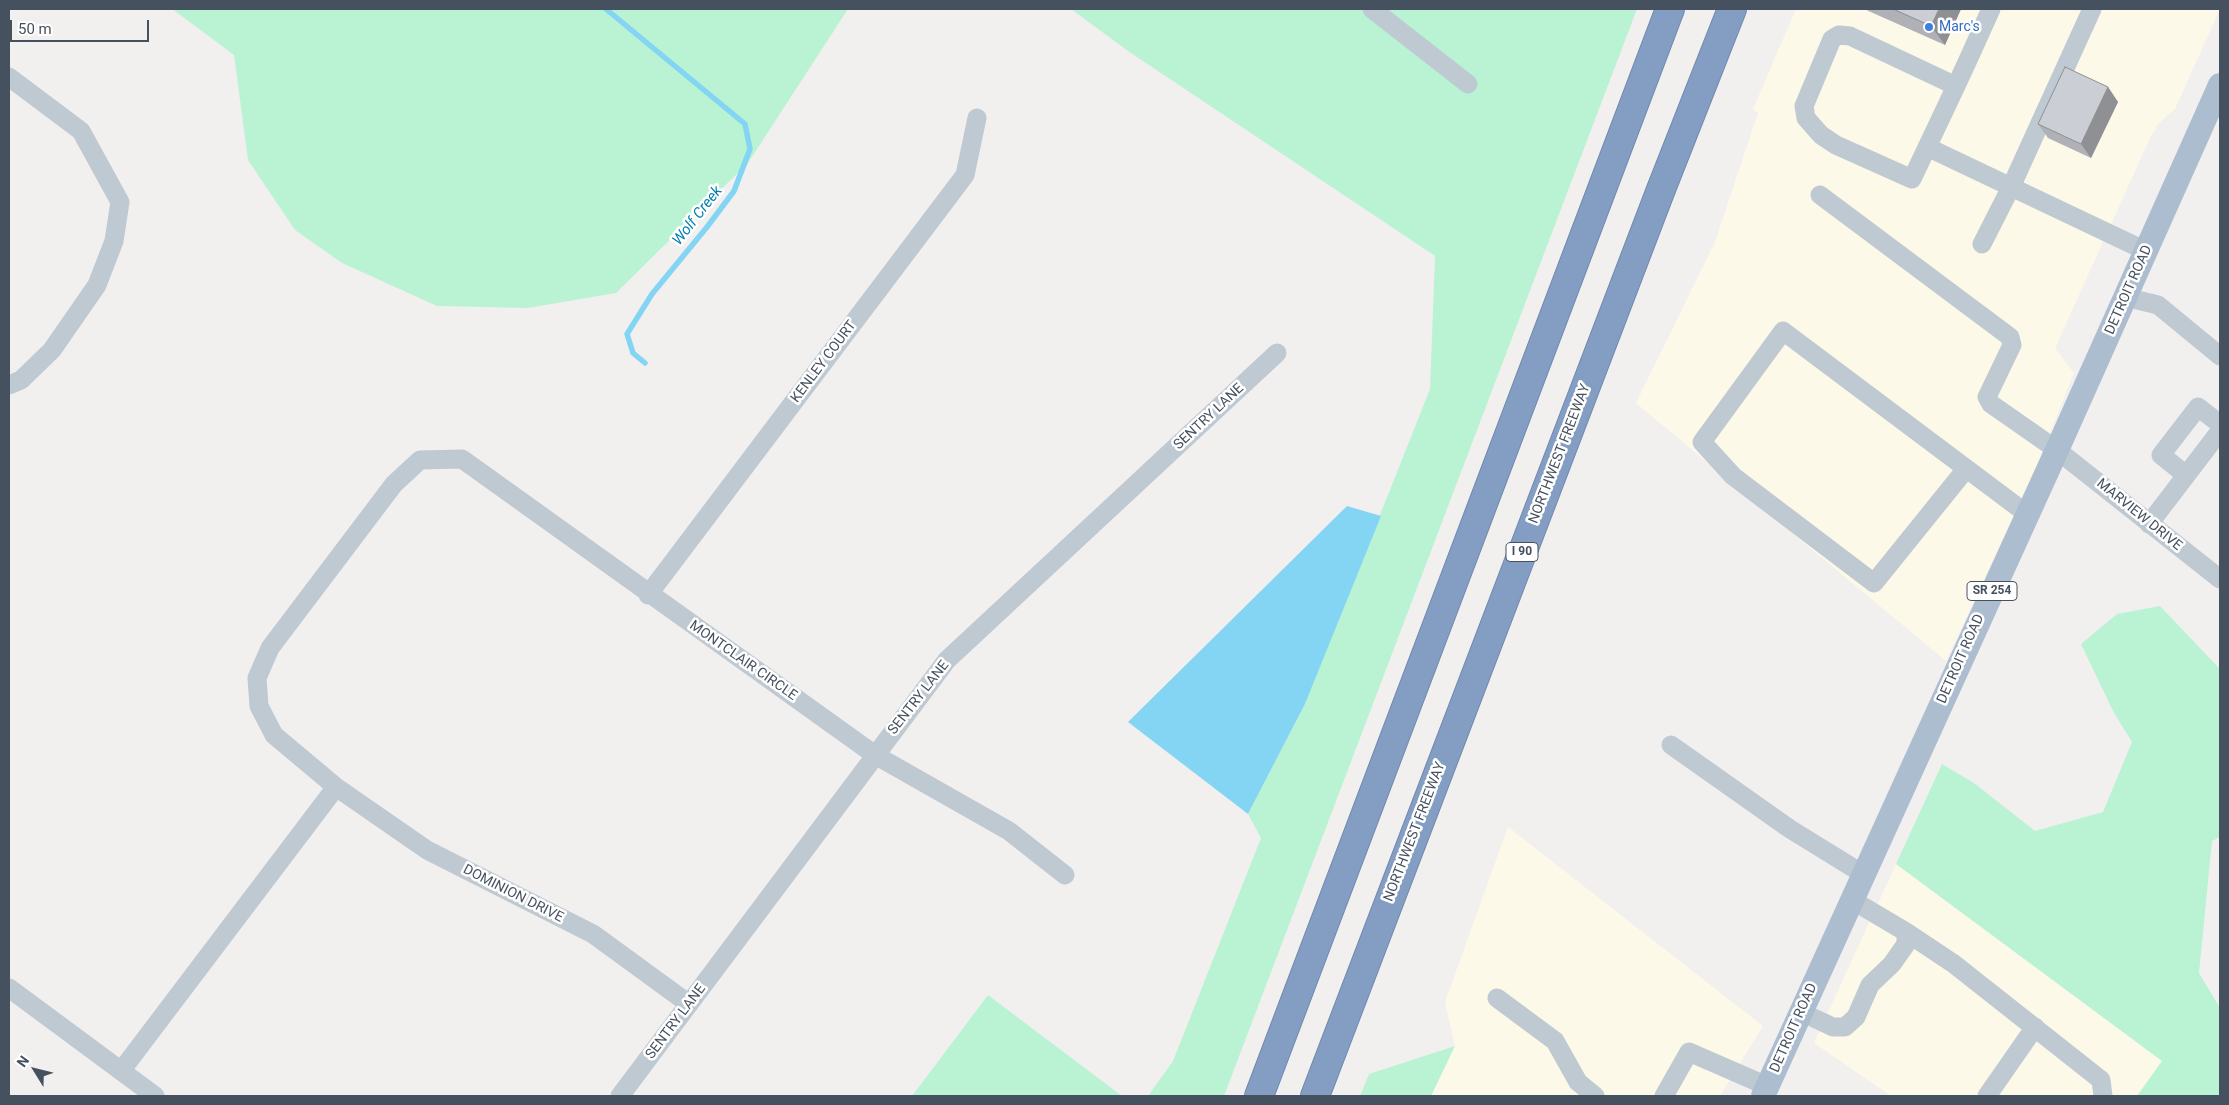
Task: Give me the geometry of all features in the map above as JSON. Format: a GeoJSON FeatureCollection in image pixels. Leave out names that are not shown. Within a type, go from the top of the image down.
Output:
{"type":"FeatureCollection","features":[{"type":"Feature","properties":{"kind":"highway"},"geometry":{"type":"LineString","coordinates":[[1259,1096],[1670,9]]}},
{"type":"Feature","properties":{"kind":"highway","name":"NORTHWEST FREEWAY"},"geometry":{"type":"LineString","coordinates":[[1314,1096],[1656,201],[1732,9]]}},
{"type":"Feature","properties":{"kind":"main road","name":"DETROIT ROAD"},"geometry":{"type":"LineString","coordinates":[[1765,1091],[2057,450],[2220,84]]}},
{"type":"Feature","properties":{"kind":"street"},"geometry":{"type":"LineString","coordinates":[[1372,9],[1468,84]]}},
{"type":"Feature","properties":{"kind":"street"},"geometry":{"type":"LineString","coordinates":[[1956,86],[1850,36],[1839,36],[1832,40],[1804,106],[1806,118],[1816,130],[1836,145],[1912,179],[1956,86],[1991,9]]}},
{"type":"Feature","properties":{"kind":"street"},"geometry":{"type":"LineString","coordinates":[[1982,244],[2092,9]]}},
{"type":"Feature","properties":{"kind":"street"},"geometry":{"type":"LineString","coordinates":[[9,76],[81,131],[120,202],[114,241],[97,285],[52,350],[21,380],[9,385]]}},
{"type":"Feature","properties":{"kind":"street","name":"KENLEY COURT"},"geometry":{"type":"LineString","coordinates":[[648,594],[965,175],[977,118]]}},
{"type":"Feature","properties":{"kind":"street"},"geometry":{"type":"LineString","coordinates":[[1927,147],[2146,251]]}},
{"type":"Feature","properties":{"kind":"street","name":"MARVIEW DRIVE"},"geometry":{"type":"LineString","coordinates":[[1820,195],[2010,337],[2012,346],[1987,397],[1988,401],[2057,450],[2220,580]]}},
{"type":"Feature","properties":{"kind":"street"},"geometry":{"type":"LineString","coordinates":[[2125,297],[2158,305],[2220,356]]}},
{"type":"Feature","properties":{"kind":"street"},"geometry":{"type":"LineString","coordinates":[[1966,468],[1874,583],[1733,476],[1702,442],[1783,331],[1966,468],[2027,514]]}},
{"type":"Feature","properties":{"kind":"street","name":"SENTRY LANE"},"geometry":{"type":"LineString","coordinates":[[620,1096],[947,660],[1277,353]]}},
{"type":"Feature","properties":{"kind":"street"},"geometry":{"type":"LineString","coordinates":[[2186,475],[2160,455],[2198,407],[2220,424]]}},
{"type":"Feature","properties":{"kind":"street"},"geometry":{"type":"LineString","coordinates":[[2150,524],[2220,431]]}},
{"type":"Feature","properties":{"kind":"street","name":"MONTCLAIR CIRCLE"},"geometry":{"type":"LineString","coordinates":[[420,460],[462,459],[875,755],[1009,831],[1065,875]]}},
{"type":"Feature","properties":{"kind":"street","name":"DOMINION DRIVE"},"geometry":{"type":"LineString","coordinates":[[420,460],[394,484],[270,648],[257,678],[259,706],[274,735],[336,787],[427,850],[593,934],[689,1004]]}},
{"type":"Feature","properties":{"kind":"street"},"geometry":{"type":"LineString","coordinates":[[1671,745],[1790,829],[1863,874]]}},
{"type":"Feature","properties":{"kind":"street"},"geometry":{"type":"LineString","coordinates":[[121,1071],[336,787]]}},
{"type":"Feature","properties":{"kind":"street"},"geometry":{"type":"LineString","coordinates":[[1852,900],[1906,932],[1954,964],[2035,1027],[2102,1080],[2103,1096]]}},
{"type":"Feature","properties":{"kind":"street"},"geometry":{"type":"LineString","coordinates":[[1801,1012],[1833,1027],[1845,1027],[1856,1017],[1870,985],[1892,964],[1906,944],[1906,932]]}},
{"type":"Feature","properties":{"kind":"street"},"geometry":{"type":"LineString","coordinates":[[9,988],[155,1096]]}},
{"type":"Feature","properties":{"kind":"street"},"geometry":{"type":"LineString","coordinates":[[1497,998],[1555,1041],[1578,1082],[1595,1096]]}},
{"type":"Feature","properties":{"kind":"street"},"geometry":{"type":"LineString","coordinates":[[1987,1096],[2035,1027]]}},
{"type":"Feature","properties":{"kind":"street"},"geometry":{"type":"LineString","coordinates":[[1664,1096],[1689,1052],[1765,1091]]}},
{"type":"Feature","properties":{"kind":"shaded area"},"geometry":{"type":"Polygon","coordinates":[[[1796,9],[2220,9],[2175,109],[2159,123],[2151,136],[2055,348],[2074,373],[2037,465],[1946,661],[1636,403],[1715,242],[1758,113],[1753,109],[1796,9]]]}},
{"type":"Feature","properties":{"kind":"shaded area"},"geometry":{"type":"Polygon","coordinates":[[[1508,827],[1763,1026],[1720,1096],[1431,1096],[1455,1046],[1445,1002],[1508,827]]]}},
{"type":"Feature","properties":{"kind":"shaded area"},"geometry":{"type":"Polygon","coordinates":[[[1896,864],[2162,1061],[2137,1096],[1891,1096],[1814,1043],[1896,864]]]}},
{"type":"Feature","properties":{"kind":"green space"},"geometry":{"type":"Polygon","coordinates":[[[172,9],[848,9],[748,163],[616,293],[528,308],[437,306],[342,263],[295,230],[248,160],[234,55],[172,9]]]}},
{"type":"Feature","properties":{"kind":"green space"},"geometry":{"type":"Polygon","coordinates":[[[1071,9],[1637,9],[1224,1096],[1148,1096],[1173,1061],[1261,838],[1248,814],[1305,704],[1430,389],[1435,256],[1128,51],[1071,9]]]}},
{"type":"Feature","properties":{"kind":"green space"},"geometry":{"type":"Polygon","coordinates":[[[2160,606],[2220,669],[2220,837],[2212,841],[2199,973],[2220,1008],[2220,1096],[2137,1096],[2162,1061],[1896,864],[1942,764],[1974,783],[2035,831],[2103,812],[2132,742],[2114,713],[2081,644],[2117,614],[2160,606]]]}},
{"type":"Feature","properties":{"kind":"green space"},"geometry":{"type":"Polygon","coordinates":[[[988,995],[1122,1096],[912,1096],[988,995]]]}},
{"type":"Feature","properties":{"kind":"green space"},"geometry":{"type":"Polygon","coordinates":[[[1455,1046],[1431,1096],[1360,1096],[1369,1074],[1455,1046]]]}},
{"type":"Feature","properties":{"kind":"water"},"geometry":{"type":"Polygon","coordinates":[[[1347,506],[1381,516],[1305,704],[1248,814],[1128,722],[1347,506]]]}},
{"type":"Feature","properties":{"kind":"building"},"geometry":{"type":"Polygon","coordinates":[[[1893,9],[1939,9],[1931,26],[1893,9]]]}},
{"type":"Feature","properties":{"kind":"building"},"geometry":{"type":"Polygon","coordinates":[[[2065,67],[2108,87],[2081,144],[2038,124],[2065,67]]]}},
{"type":"Feature","properties":{"kind":"waterway","name":"Wolf Creek"},"geometry":{"type":"LineString","coordinates":[[606,9],[745,124],[750,149],[734,191],[652,294],[627,334],[633,353],[645,363]]}},
{"type":"Feature","properties":{"kind":"place","name":"Marc's"},"geometry":{"type":"Point","coordinates":[1929,27]}}]}
